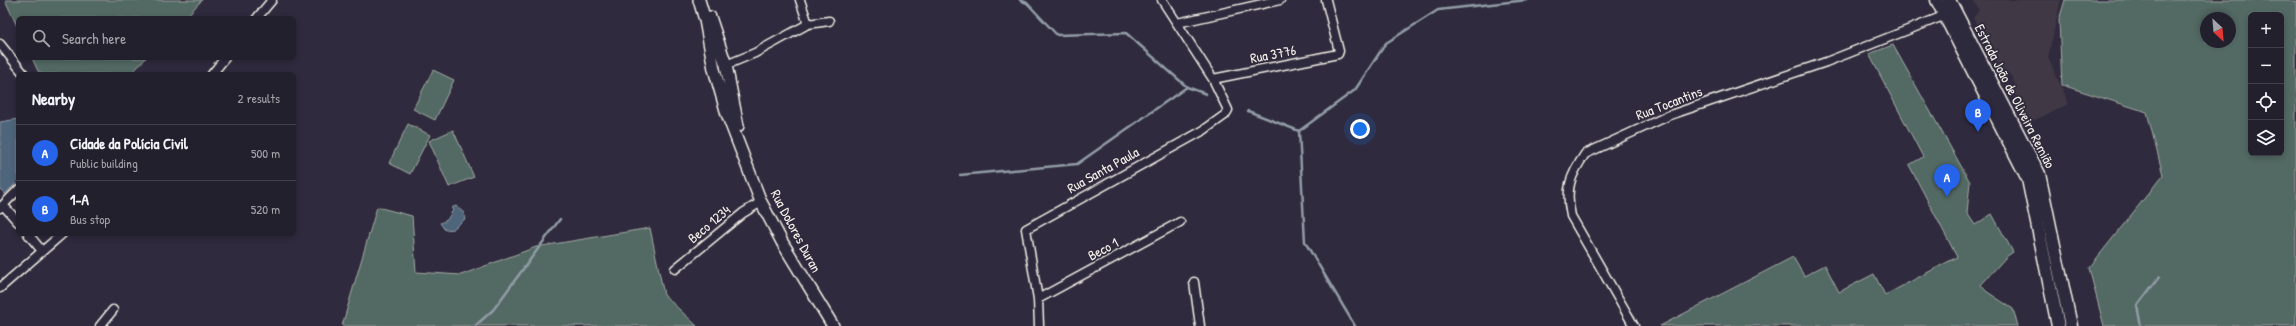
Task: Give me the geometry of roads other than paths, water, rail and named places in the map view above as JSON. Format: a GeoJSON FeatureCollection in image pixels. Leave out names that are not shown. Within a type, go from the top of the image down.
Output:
{"type":"FeatureCollection","features":[{"type":"Feature","properties":{"kind":"main road","name":"Estrada João de Oliveira Remião"},"geometry":{"type":"LineString","coordinates":[[1938,0],[2028,179],[2058,326]]}},
{"type":"Feature","properties":{"kind":"main road","name":"Estrada João de Oliveira Remião"},"geometry":{"type":"LineString","coordinates":[[1949,0],[2039,174],[2071,326]]}},
{"type":"Feature","properties":{"kind":"street"},"geometry":{"type":"LineString","coordinates":[[259,16],[272,0]]}},
{"type":"Feature","properties":{"kind":"street","name":"Rua Dolores Duran"},"geometry":{"type":"LineString","coordinates":[[698,0],[705,20],[714,70],[727,114],[761,202],[782,242],[833,326]]}},
{"type":"Feature","properties":{"kind":"street","name":"Rua Dolores Duran"},"geometry":{"type":"LineString","coordinates":[[702,0],[714,26],[726,65],[741,147]]}},
{"type":"Feature","properties":{"kind":"street"},"geometry":{"type":"LineString","coordinates":[[800,0],[808,24]]}},
{"type":"Feature","properties":{"kind":"street","name":"Rua Santa Paula"},"geometry":{"type":"LineString","coordinates":[[1039,326],[1038,299],[1026,229],[1204,130],[1226,115],[1228,110],[1227,104],[1213,79],[1162,0]]}},
{"type":"Feature","properties":{"kind":"street"},"geometry":{"type":"LineString","coordinates":[[1178,23],[1280,0]]}},
{"type":"Feature","properties":{"kind":"street","name":"Rua 3776"},"geometry":{"type":"LineString","coordinates":[[1213,79],[1338,54],[1339,51],[1326,0]]}},
{"type":"Feature","properties":{"kind":"street","name":"Rua Tocantins"},"geometry":{"type":"LineString","coordinates":[[1634,326],[1571,216],[1568,200],[1568,187],[1577,165],[1585,154],[1670,115],[1826,62],[1946,15]]}},
{"type":"Feature","properties":{"kind":"street"},"geometry":{"type":"LineString","coordinates":[[714,70],[722,72],[726,65],[755,53],[808,24],[829,21]]}},
{"type":"Feature","properties":{"kind":"street"},"geometry":{"type":"LineString","coordinates":[[0,44],[22,72]]}},
{"type":"Feature","properties":{"kind":"street"},"geometry":{"type":"LineString","coordinates":[[214,72],[223,60]]}},
{"type":"Feature","properties":{"kind":"street"},"geometry":{"type":"LineString","coordinates":[[16,192],[2,207],[16,220]]}},
{"type":"Feature","properties":{"kind":"street","name":"Beco 1234"},"geometry":{"type":"LineString","coordinates":[[675,269],[743,213],[761,202]]}},
{"type":"Feature","properties":{"kind":"street","name":"Beco 1"},"geometry":{"type":"LineString","coordinates":[[1038,299],[1180,222]]}},
{"type":"Feature","properties":{"kind":"street"},"geometry":{"type":"LineString","coordinates":[[30,236],[42,251]]}},
{"type":"Feature","properties":{"kind":"street"},"geometry":{"type":"LineString","coordinates":[[0,288],[60,236]]}},
{"type":"Feature","properties":{"kind":"street"},"geometry":{"type":"LineString","coordinates":[[1194,282],[1200,326]]}},
{"type":"Feature","properties":{"kind":"street"},"geometry":{"type":"LineString","coordinates":[[100,326],[113,310]]}},
{"type":"Feature","properties":{"kind":"water"},"geometry":{"type":"Polygon","coordinates":[[[16,119],[16,183],[5,194],[0,189],[0,122],[16,119]]]}},
{"type":"Feature","properties":{"kind":"water"},"geometry":{"type":"Polygon","coordinates":[[[456,206],[464,213],[465,219],[453,229],[445,230],[440,223],[447,220],[453,210],[451,208],[456,206]]]}},
{"type":"Feature","properties":{"kind":"waterway"},"geometry":{"type":"LineString","coordinates":[[1020,0],[1027,3],[1057,35],[1126,33],[1187,87],[1206,94]]}},
{"type":"Feature","properties":{"kind":"waterway"},"geometry":{"type":"LineString","coordinates":[[1299,131],[1355,90],[1386,43],[1438,10],[1527,0]]}},
{"type":"Feature","properties":{"kind":"waterway"},"geometry":{"type":"LineString","coordinates":[[960,175],[1077,164],[1187,87]]}},
{"type":"Feature","properties":{"kind":"waterway"},"geometry":{"type":"LineString","coordinates":[[1248,111],[1299,131],[1305,242],[1355,326]]}},
{"type":"Feature","properties":{"kind":"waterway"},"geometry":{"type":"LineString","coordinates":[[475,326],[493,310],[560,219]]}},
{"type":"Feature","properties":{"kind":"waterway"},"geometry":{"type":"LineString","coordinates":[[2141,326],[2137,306],[2159,277]]}},
{"type":"Feature","properties":{"kind":"place","name":"1-A"},"geometry":{"type":"Point","coordinates":[1978,132]}},
{"type":"Feature","properties":{"kind":"place","name":"Cidade da Polícia Civil"},"geometry":{"type":"Point","coordinates":[1947,197]}}]}
